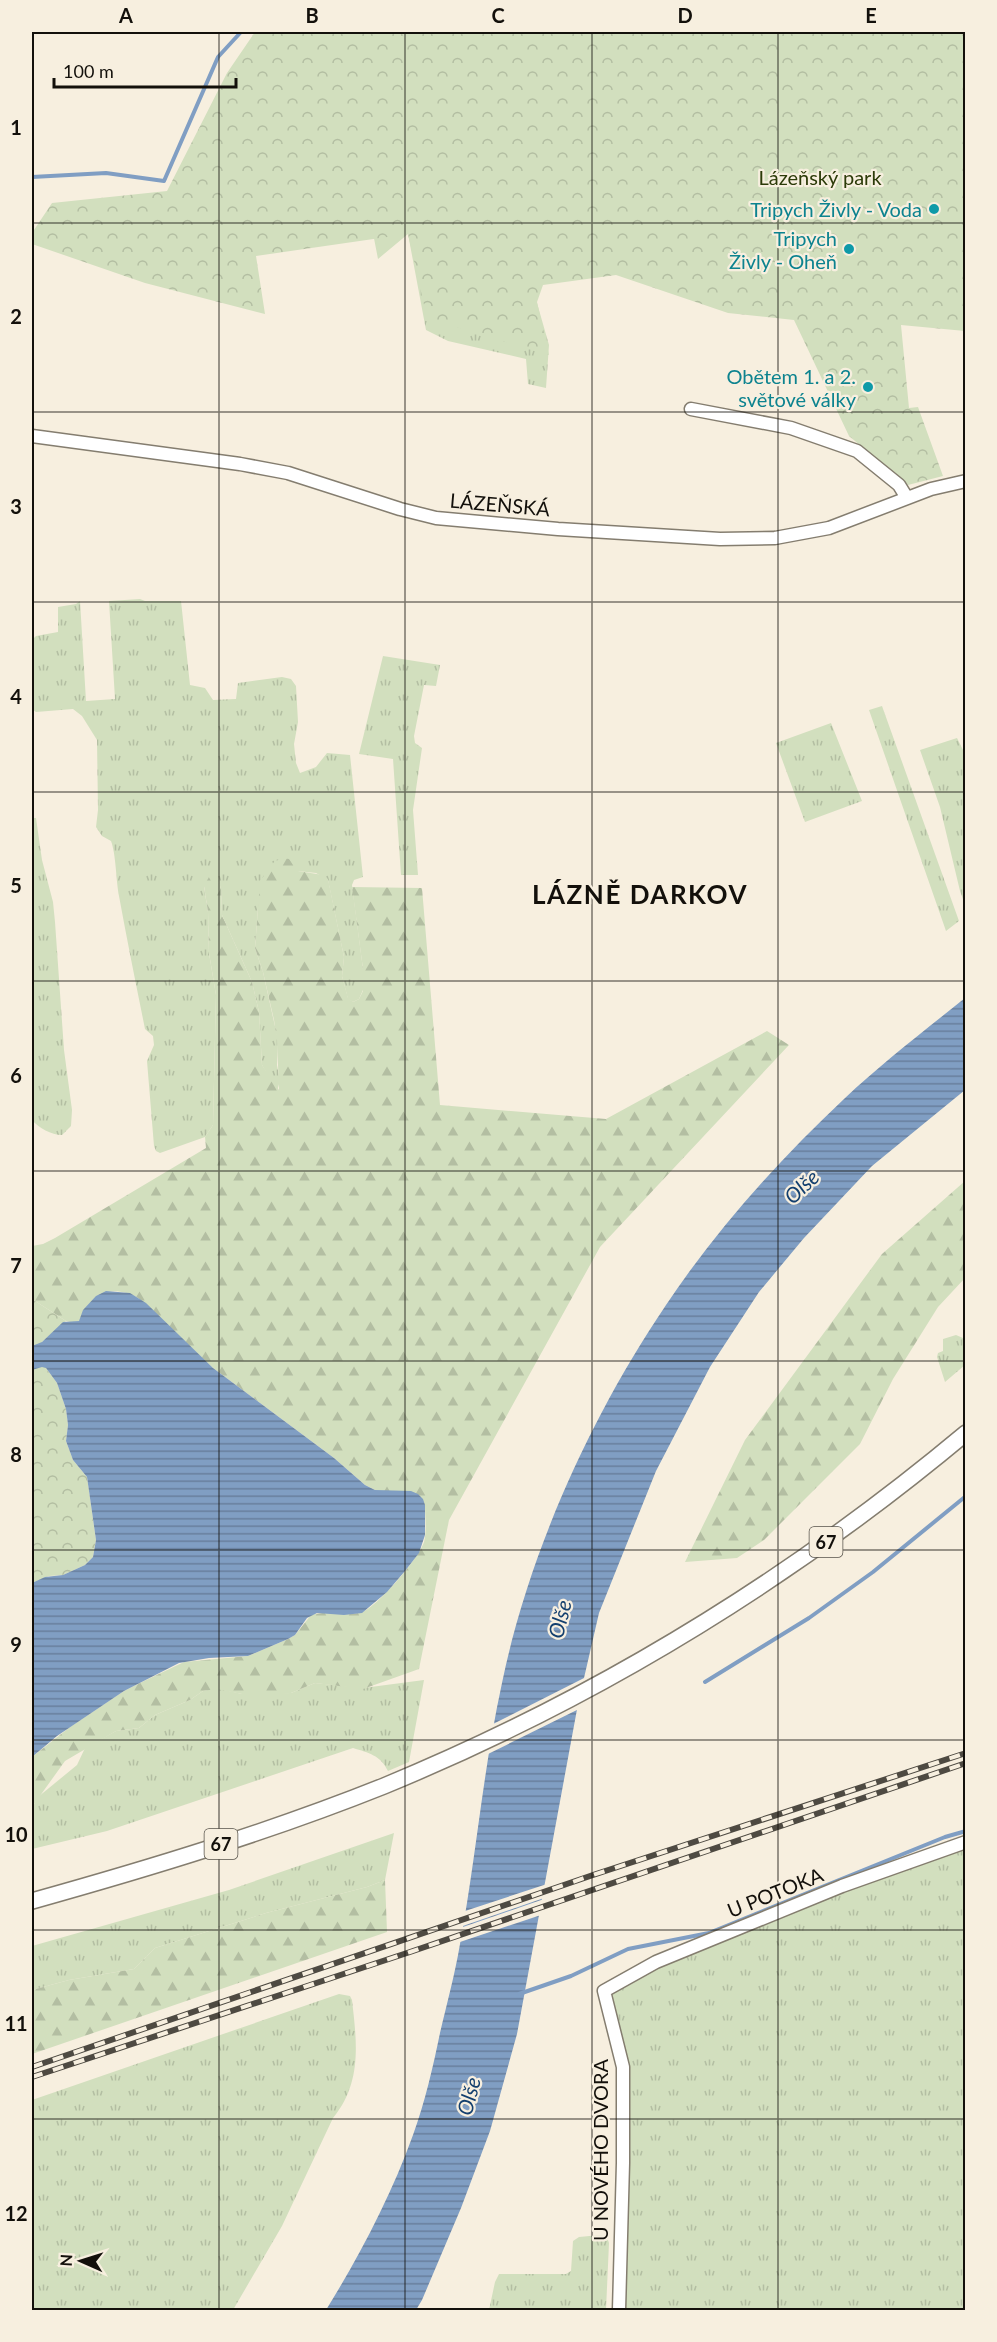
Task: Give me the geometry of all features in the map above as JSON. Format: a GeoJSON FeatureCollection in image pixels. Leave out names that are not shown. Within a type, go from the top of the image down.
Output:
{"type":"FeatureCollection","features":[{"type":"Feature","properties":{"kind":"main road","name":"67"},"geometry":{"type":"LineString","coordinates":[[32,1901],[117,1877],[254,1833],[381,1787],[532,1719],[679,1638],[768,1583],[838,1534],[966,1433]]}},
{"type":"Feature","properties":{"kind":"street"},"geometry":{"type":"LineString","coordinates":[[691,410],[791,428],[857,451],[899,485],[908,498]]}},
{"type":"Feature","properties":{"kind":"street","name":"LÁZEŇSKÁ"},"geometry":{"type":"LineString","coordinates":[[32,436],[240,464],[288,473],[400,509],[436,518],[558,529],[720,539],[775,538],[829,528],[931,489],[966,481]]}},
{"type":"Feature","properties":{"kind":"street","name":"U POTOKA"},"geometry":{"type":"LineString","coordinates":[[604,1991],[667,1957],[842,1886],[966,1842]]}},
{"type":"Feature","properties":{"kind":"street","name":"U NOVÉHO DVORA"},"geometry":{"type":"LineString","coordinates":[[604,1991],[623,2067],[623,2163],[618,2310]]}},
{"type":"Feature","properties":{"kind":"green space","name":"Lázeňský park"},"geometry":{"type":"Polygon","coordinates":[[[255,32],[965,32],[965,331],[901,325],[909,408],[918,407],[943,476],[908,485],[849,436],[794,320],[728,313],[616,275],[543,285],[537,302],[549,355],[427,318],[408,234],[256,256],[265,314],[145,283],[32,244],[32,233],[52,203],[167,191],[227,73],[255,32]]]}},
{"type":"Feature","properties":{"kind":"green space"},"geometry":{"type":"Polygon","coordinates":[[[403,203],[537,303],[549,345],[546,388],[528,384],[526,359],[448,341],[426,330],[408,234],[378,259],[372,228],[403,203]]]}},
{"type":"Feature","properties":{"kind":"green space"},"geometry":{"type":"Polygon","coordinates":[[[140,599],[181,601],[190,685],[205,688],[213,700],[236,699],[238,683],[282,677],[291,679],[296,686],[298,722],[294,744],[296,763],[300,773],[316,767],[327,753],[350,755],[363,877],[354,880],[352,885],[363,969],[363,990],[359,999],[353,1002],[348,999],[342,976],[344,957],[328,880],[316,873],[297,871],[258,908],[255,948],[263,972],[278,1040],[277,1065],[280,1081],[277,1091],[262,1065],[259,1012],[252,982],[222,915],[221,888],[216,878],[204,887],[208,912],[209,953],[216,995],[213,1125],[205,1137],[160,1153],[154,1146],[147,1061],[154,1045],[153,1036],[145,1029],[119,896],[113,846],[111,841],[102,836],[96,827],[98,810],[97,740],[82,716],[73,709],[36,712],[32,709],[32,640],[36,636],[58,632],[58,607],[76,604],[80,601],[86,701],[115,699],[109,601],[140,599]]]}},
{"type":"Feature","properties":{"kind":"green space"},"geometry":{"type":"Polygon","coordinates":[[[383,656],[440,665],[436,686],[424,685],[414,736],[415,743],[422,748],[413,810],[418,875],[401,875],[393,759],[359,754],[383,656]]]}},
{"type":"Feature","properties":{"kind":"green space"},"geometry":{"type":"Polygon","coordinates":[[[882,706],[959,921],[946,931],[869,710],[882,706]]]}},
{"type":"Feature","properties":{"kind":"green space"},"geometry":{"type":"Polygon","coordinates":[[[831,723],[862,801],[805,822],[776,743],[831,723]]]}},
{"type":"Feature","properties":{"kind":"green space"},"geometry":{"type":"Polygon","coordinates":[[[957,738],[966,756],[965,905],[940,807],[920,750],[957,738]]]}},
{"type":"Feature","properties":{"kind":"green space"},"geometry":{"type":"Polygon","coordinates":[[[32,818],[36,818],[55,922],[64,1050],[72,1110],[71,1126],[62,1135],[54,1134],[38,1126],[32,1120],[32,818]]]}},
{"type":"Feature","properties":{"kind":"green space"},"geometry":{"type":"Polygon","coordinates":[[[282,858],[289,859],[298,871],[323,875],[328,879],[344,957],[342,976],[348,998],[353,1002],[359,999],[363,991],[363,969],[352,887],[422,888],[440,1105],[606,1119],[767,1031],[789,1045],[600,1247],[449,1520],[419,1669],[363,1689],[315,1683],[291,1693],[269,1696],[216,1689],[203,1691],[190,1700],[155,1715],[139,1728],[116,1731],[65,1761],[32,1807],[32,1757],[70,1727],[124,1691],[184,1662],[248,1656],[295,1635],[311,1615],[362,1612],[397,1581],[424,1542],[425,1505],[365,1485],[334,1458],[213,1368],[138,1298],[119,1291],[106,1292],[95,1298],[83,1312],[81,1320],[74,1323],[66,1321],[32,1299],[32,1246],[55,1238],[206,1148],[205,1137],[213,1125],[216,995],[209,953],[208,912],[204,886],[209,877],[217,878],[221,888],[222,915],[252,982],[259,1012],[262,1065],[279,1090],[274,1020],[255,948],[260,881],[274,862],[282,858]]]}},
{"type":"Feature","properties":{"kind":"green space"},"geometry":{"type":"Polygon","coordinates":[[[965,1181],[965,1278],[938,1307],[893,1379],[860,1444],[764,1540],[737,1558],[685,1562],[745,1440],[882,1254],[965,1181]]]}},
{"type":"Feature","properties":{"kind":"green space"},"geometry":{"type":"Polygon","coordinates":[[[32,1299],[66,1321],[42,1342],[46,1368],[57,1383],[66,1409],[68,1425],[66,1441],[73,1460],[87,1477],[96,1540],[93,1557],[85,1565],[63,1575],[49,1576],[32,1583],[32,1299]]]}},
{"type":"Feature","properties":{"kind":"green space"},"geometry":{"type":"Polygon","coordinates":[[[956,1335],[963,1338],[965,1342],[965,1365],[945,1382],[937,1357],[938,1353],[943,1351],[943,1339],[956,1335]]]}},
{"type":"Feature","properties":{"kind":"green space"},"geometry":{"type":"Polygon","coordinates":[[[424,1680],[409,1762],[388,1771],[378,1758],[353,1748],[107,1831],[32,1849],[32,1808],[38,1797],[77,1765],[85,1748],[116,1731],[139,1728],[155,1715],[190,1700],[203,1691],[216,1688],[242,1694],[291,1693],[315,1683],[363,1688],[424,1680]]]}},
{"type":"Feature","properties":{"kind":"green space"},"geometry":{"type":"Polygon","coordinates":[[[394,1833],[385,1880],[367,1887],[266,1913],[155,1948],[134,1969],[69,1980],[32,1990],[32,1946],[229,1890],[394,1833]]]}},
{"type":"Feature","properties":{"kind":"green space"},"geometry":{"type":"Polygon","coordinates":[[[965,1842],[965,2310],[619,2310],[623,2067],[604,1991],[656,1962],[965,1842]]]}},
{"type":"Feature","properties":{"kind":"green space"},"geometry":{"type":"Polygon","coordinates":[[[385,1880],[387,1932],[32,2054],[32,1990],[69,1980],[134,1969],[155,1948],[266,1913],[367,1887],[385,1880]]]}},
{"type":"Feature","properties":{"kind":"green space"},"geometry":{"type":"Polygon","coordinates":[[[339,1994],[350,1996],[354,2016],[355,2062],[349,2091],[333,2118],[282,2226],[233,2310],[32,2310],[32,2100],[339,1994]]]}},
{"type":"Feature","properties":{"kind":"green space"},"geometry":{"type":"Polygon","coordinates":[[[600,2235],[607,2237],[609,2243],[606,2310],[489,2310],[499,2274],[566,2274],[571,2271],[573,2241],[579,2237],[600,2235]]]}},
{"type":"Feature","properties":{"kind":"water","name":"Olše"},"geometry":{"type":"Polygon","coordinates":[[[965,998],[965,1090],[872,1166],[804,1238],[759,1292],[710,1367],[656,1471],[599,1613],[578,1704],[517,2034],[490,2131],[461,2208],[422,2300],[416,2310],[326,2310],[363,2247],[385,2203],[421,2110],[432,2072],[458,1955],[490,1748],[514,1634],[528,1584],[546,1535],[588,1439],[613,1392],[666,1305],[685,1277],[749,1197],[795,1147],[858,1086],[965,998]]]}},
{"type":"Feature","properties":{"kind":"water"},"geometry":{"type":"Polygon","coordinates":[[[106,1291],[130,1293],[146,1303],[213,1368],[334,1458],[365,1485],[375,1490],[411,1491],[418,1494],[425,1505],[425,1535],[419,1553],[405,1571],[387,1592],[362,1613],[344,1615],[317,1613],[307,1618],[295,1635],[248,1656],[209,1658],[179,1663],[124,1691],[57,1736],[32,1757],[32,1583],[45,1577],[63,1575],[85,1565],[93,1557],[96,1540],[87,1477],[73,1460],[66,1441],[68,1425],[66,1409],[57,1383],[46,1368],[32,1370],[32,1346],[42,1342],[63,1322],[79,1321],[83,1310],[96,1296],[106,1291]]]}},
{"type":"Feature","properties":{"kind":"pier"},"geometry":{"type":"Polygon","coordinates":[[[588,1676],[581,1708],[486,1755],[491,1725],[588,1676]]]}},
{"type":"Feature","properties":{"kind":"pier"},"geometry":{"type":"Polygon","coordinates":[[[547,1884],[544,1898],[460,1927],[462,1912],[547,1884]]]}},
{"type":"Feature","properties":{"kind":"pier"},"geometry":{"type":"Polygon","coordinates":[[[544,1899],[541,1915],[457,1943],[460,1928],[544,1899]]]}},
{"type":"Feature","properties":{"kind":"waterway"},"geometry":{"type":"LineString","coordinates":[[32,177],[106,173],[164,181],[218,57],[241,32]]}},
{"type":"Feature","properties":{"kind":"waterway"},"geometry":{"type":"LineString","coordinates":[[705,1682],[809,1618],[873,1572],[966,1496]]}},
{"type":"Feature","properties":{"kind":"waterway"},"geometry":{"type":"LineString","coordinates":[[519,1994],[571,1976],[628,1949],[709,1933],[945,1837],[966,1831]]}},
{"type":"Feature","properties":{"kind":"railway"},"geometry":{"type":"LineString","coordinates":[[32,2067],[593,1875],[966,1753]]}},
{"type":"Feature","properties":{"kind":"railway"},"geometry":{"type":"LineString","coordinates":[[32,2077],[410,1952],[966,1763]]}},
{"type":"Feature","properties":{"kind":"place","name":"Tripych Živly - Voda"},"geometry":{"type":"Point","coordinates":[934,209]}},
{"type":"Feature","properties":{"kind":"place","name":"Tripych Živly - Oheň"},"geometry":{"type":"Point","coordinates":[849,249]}},
{"type":"Feature","properties":{"kind":"place","name":"Obětem 1. a 2. světové války"},"geometry":{"type":"Point","coordinates":[868,387]}},
{"type":"Feature","properties":{"kind":"district","name":"LÁZNĚ DARKOV"},"geometry":{"type":"Point","coordinates":[640,894]}}]}
